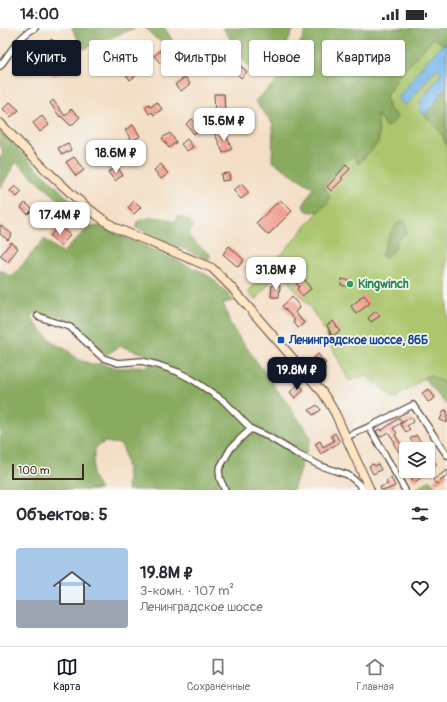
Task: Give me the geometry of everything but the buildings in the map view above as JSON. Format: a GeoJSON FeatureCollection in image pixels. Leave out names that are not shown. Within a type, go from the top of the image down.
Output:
{"type":"FeatureCollection","features":[{"type":"Feature","properties":{"kind":"main road"},"geometry":{"type":"LineString","coordinates":[[0,123],[65,188],[102,219],[116,228],[212,268],[322,392],[335,413],[370,490]]}},
{"type":"Feature","properties":{"kind":"street"},"geometry":{"type":"LineString","coordinates":[[0,66],[20,40],[30,30],[35,28]]}},
{"type":"Feature","properties":{"kind":"street"},"geometry":{"type":"LineString","coordinates":[[38,316],[51,322],[70,327],[103,358],[118,363],[141,361],[158,364],[193,380],[224,401],[251,429],[269,437],[321,466],[348,475],[360,485],[363,490]]}},
{"type":"Feature","properties":{"kind":"street"},"geometry":{"type":"LineString","coordinates":[[346,438],[413,404],[447,455]]}},
{"type":"Feature","properties":{"kind":"street"},"geometry":{"type":"LineString","coordinates":[[370,427],[405,490]]}},
{"type":"Feature","properties":{"kind":"street"},"geometry":{"type":"LineString","coordinates":[[225,490],[220,479],[219,469],[231,448],[251,429]]}},
{"type":"Feature","properties":{"kind":"green space"},"geometry":{"type":"Polygon","coordinates":[[[72,28],[135,28],[105,40],[89,40],[89,47],[83,49],[81,40],[78,40],[72,28]]]}},
{"type":"Feature","properties":{"kind":"green space"},"geometry":{"type":"Polygon","coordinates":[[[145,28],[165,28],[172,40],[161,41],[156,39],[145,28]]]}},
{"type":"Feature","properties":{"kind":"green space"},"geometry":{"type":"Polygon","coordinates":[[[223,28],[294,28],[289,40],[249,40],[249,68],[241,56],[241,40],[231,40],[223,28]]]}},
{"type":"Feature","properties":{"kind":"green space"},"geometry":{"type":"Polygon","coordinates":[[[307,28],[447,28],[447,44],[443,44],[434,38],[405,69],[405,40],[322,40],[322,76],[399,76],[386,96],[388,107],[397,117],[391,125],[386,127],[377,114],[379,137],[378,143],[358,164],[354,155],[340,165],[323,186],[330,196],[329,201],[320,211],[312,212],[307,211],[303,206],[313,188],[272,161],[273,124],[255,101],[282,76],[314,76],[314,40],[301,40],[307,28]]]}},
{"type":"Feature","properties":{"kind":"green space"},"geometry":{"type":"Polygon","coordinates":[[[434,38],[443,44],[447,44],[447,85],[425,115],[442,134],[447,148],[447,385],[430,375],[395,399],[366,375],[349,381],[321,324],[309,306],[283,275],[277,274],[256,300],[248,292],[328,201],[329,196],[323,186],[340,165],[354,155],[359,164],[379,137],[377,113],[397,117],[388,107],[386,96],[399,76],[405,76],[405,69],[434,38]]]}},
{"type":"Feature","properties":{"kind":"green space"},"geometry":{"type":"Polygon","coordinates":[[[447,85],[447,148],[442,134],[425,115],[447,85]]]}},
{"type":"Feature","properties":{"kind":"green space"},"geometry":{"type":"Polygon","coordinates":[[[0,131],[90,219],[83,221],[16,162],[0,189],[0,157],[2,156],[3,150],[0,146],[0,131]]]}},
{"type":"Feature","properties":{"kind":"green space"},"geometry":{"type":"Polygon","coordinates":[[[178,216],[188,220],[193,226],[188,236],[210,254],[210,258],[207,259],[136,228],[138,221],[153,217],[175,222],[178,216]]]}},
{"type":"Feature","properties":{"kind":"green space"},"geometry":{"type":"Polygon","coordinates":[[[403,220],[406,225],[406,233],[397,240],[395,249],[385,258],[381,256],[392,231],[403,220]]]}},
{"type":"Feature","properties":{"kind":"green space"},"geometry":{"type":"Polygon","coordinates":[[[90,226],[99,226],[202,272],[213,279],[234,301],[223,303],[231,326],[311,438],[293,490],[127,490],[128,476],[123,448],[119,444],[105,442],[95,448],[92,475],[100,490],[0,490],[0,270],[12,277],[44,239],[62,253],[90,226]],[[34,313],[32,319],[54,343],[69,351],[79,360],[92,365],[101,363],[109,367],[148,367],[150,356],[121,346],[105,355],[85,339],[72,323],[59,315],[49,317],[34,313]]]}},
{"type":"Feature","properties":{"kind":"green space"},"geometry":{"type":"Polygon","coordinates":[[[430,375],[447,385],[447,406],[424,378],[430,375]]]}},
{"type":"Feature","properties":{"kind":"green space"},"geometry":{"type":"Polygon","coordinates":[[[430,480],[437,490],[414,490],[430,480]]]}},
{"type":"Feature","properties":{"kind":"water"},"geometry":{"type":"Polygon","coordinates":[[[443,44],[447,44],[447,85],[425,115],[421,112],[420,102],[440,75],[441,71],[438,69],[436,69],[406,105],[401,102],[399,98],[423,65],[443,44]]]}},
{"type":"Feature","properties":{"kind":"place","name":"Kingwinch"},"geometry":{"type":"Point","coordinates":[350,284]}},
{"type":"Feature","properties":{"kind":"place","name":"Ленинградское шоссе, 86Б"},"geometry":{"type":"Point","coordinates":[281,340]}}]}
